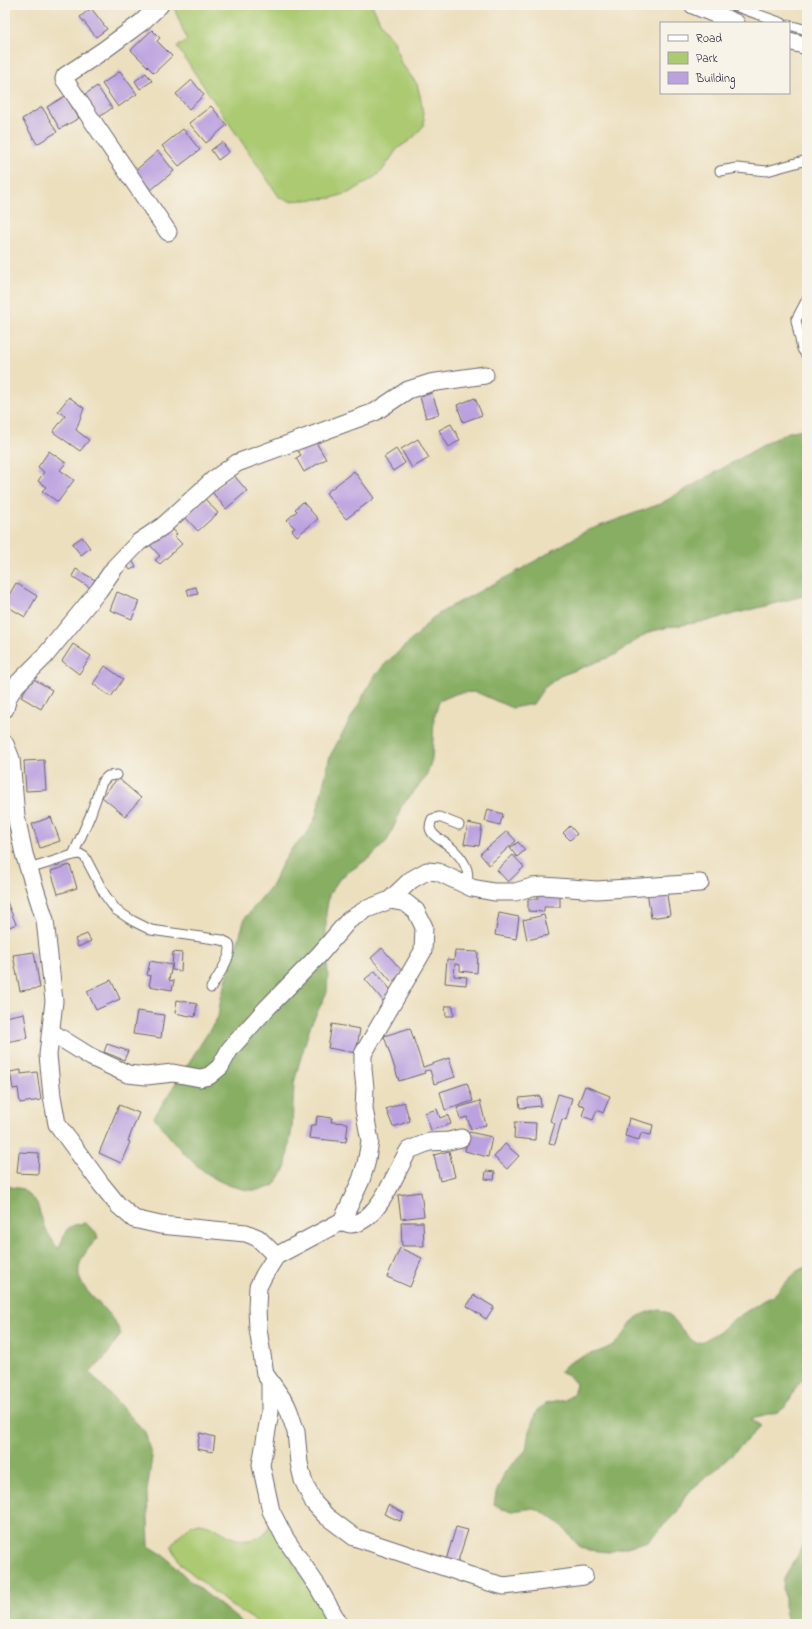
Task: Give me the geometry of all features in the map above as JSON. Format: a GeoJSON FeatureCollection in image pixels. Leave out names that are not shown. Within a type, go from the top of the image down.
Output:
{"type":"FeatureCollection","features":[{"type":"Feature","properties":{"kind":"street"},"geometry":{"type":"LineString","coordinates":[[160,5],[142,22],[65,76],[64,79],[168,232]]}},
{"type":"Feature","properties":{"kind":"street"},"geometry":{"type":"LineString","coordinates":[[693,5],[734,22]]}},
{"type":"Feature","properties":{"kind":"street"},"geometry":{"type":"LineString","coordinates":[[790,41],[807,46]]}},
{"type":"Feature","properties":{"kind":"street"},"geometry":{"type":"LineString","coordinates":[[5,709],[8,697],[16,685],[44,657],[120,562],[139,542],[163,526],[213,480],[231,467],[237,463],[375,412],[408,390],[430,383],[486,375]]}},
{"type":"Feature","properties":{"kind":"street"},"geometry":{"type":"LineString","coordinates":[[5,744],[11,759],[16,816],[24,854],[45,920],[54,1001],[48,1055],[52,1096],[57,1124],[118,1205],[134,1219],[160,1225],[246,1233],[258,1238],[276,1256]]}},
{"type":"Feature","properties":{"kind":"street"},"geometry":{"type":"LineString","coordinates":[[51,1032],[75,1046],[91,1058],[128,1074],[146,1076],[173,1073],[200,1078],[209,1076],[220,1067],[230,1049],[266,1009],[319,955],[349,920],[367,909],[390,900],[410,880],[427,871],[438,872],[472,888],[494,892],[515,892],[532,887],[544,886],[597,890],[700,883]]}},
{"type":"Feature","properties":{"kind":"street"},"geometry":{"type":"LineString","coordinates":[[390,900],[406,903],[416,911],[424,927],[422,951],[363,1054],[365,1088],[364,1109],[370,1141],[366,1164],[361,1180],[342,1221],[276,1256],[258,1287],[257,1308],[259,1336],[265,1374],[286,1404],[296,1432],[299,1463],[303,1480],[314,1503],[326,1516],[354,1537],[504,1586],[584,1576]]}},
{"type":"Feature","properties":{"kind":"street"},"geometry":{"type":"LineString","coordinates":[[342,1221],[350,1224],[358,1221],[374,1210],[386,1195],[409,1150],[429,1142],[448,1141],[461,1138]]}},
{"type":"Feature","properties":{"kind":"street"},"geometry":{"type":"LineString","coordinates":[[270,1383],[270,1412],[261,1465],[271,1510],[285,1538],[318,1587],[339,1624]]}},
{"type":"Feature","properties":{"kind":"lane"},"geometry":{"type":"LineString","coordinates":[[732,5],[779,22]]}},
{"type":"Feature","properties":{"kind":"lane"},"geometry":{"type":"LineString","coordinates":[[790,25],[807,30]]}},
{"type":"Feature","properties":{"kind":"lane"},"geometry":{"type":"LineString","coordinates":[[720,171],[737,168],[767,171],[807,160]]}},
{"type":"Feature","properties":{"kind":"lane"},"geometry":{"type":"LineString","coordinates":[[807,299],[796,320],[802,349],[807,356]]}},
{"type":"Feature","properties":{"kind":"lane"},"geometry":{"type":"LineString","coordinates":[[73,855],[90,816],[102,782],[108,776],[117,775]]}},
{"type":"Feature","properties":{"kind":"lane"},"geometry":{"type":"LineString","coordinates":[[459,824],[439,817],[432,819],[430,827],[433,836],[448,845],[466,866],[468,875],[467,882],[462,884]]}},
{"type":"Feature","properties":{"kind":"lane"},"geometry":{"type":"LineString","coordinates":[[29,869],[80,854],[85,857],[104,895],[116,910],[133,921],[151,930],[222,940],[228,943],[230,948],[229,956],[211,988]]}},
{"type":"Feature","properties":{"kind":"green space"},"geometry":{"type":"Polygon","coordinates":[[[173,5],[372,5],[383,28],[394,41],[401,63],[417,84],[421,100],[424,125],[413,138],[397,149],[382,171],[351,192],[332,198],[290,201],[280,198],[177,47],[187,40],[173,5]]]}},
{"type":"Feature","properties":{"kind":"green space"},"geometry":{"type":"Polygon","coordinates":[[[807,428],[807,595],[707,621],[649,632],[615,655],[560,676],[544,688],[533,704],[512,708],[476,692],[458,693],[439,701],[434,719],[432,759],[426,777],[401,807],[387,841],[372,856],[340,878],[329,895],[326,914],[326,953],[328,973],[327,992],[310,1027],[294,1083],[292,1128],[285,1170],[273,1186],[252,1190],[229,1185],[216,1179],[192,1162],[154,1117],[218,1017],[221,998],[245,918],[272,885],[292,848],[307,834],[316,816],[330,756],[373,678],[386,663],[417,635],[432,618],[450,607],[518,571],[586,531],[660,504],[772,440],[789,432],[807,428]]]}},
{"type":"Feature","properties":{"kind":"green space"},"geometry":{"type":"Polygon","coordinates":[[[5,1184],[11,1187],[23,1189],[37,1203],[44,1227],[58,1249],[66,1231],[72,1226],[85,1223],[96,1232],[98,1238],[85,1254],[79,1267],[80,1278],[86,1289],[113,1320],[121,1334],[104,1359],[90,1373],[145,1432],[152,1457],[147,1491],[149,1546],[165,1556],[189,1580],[244,1624],[5,1624],[5,1184]]]}},
{"type":"Feature","properties":{"kind":"green space"},"geometry":{"type":"Polygon","coordinates":[[[807,1267],[807,1376],[798,1385],[786,1406],[778,1412],[751,1419],[761,1426],[720,1466],[687,1493],[677,1512],[648,1541],[609,1552],[588,1550],[579,1546],[560,1524],[543,1512],[534,1508],[512,1511],[502,1509],[494,1504],[496,1493],[505,1472],[526,1450],[529,1431],[537,1410],[545,1404],[564,1400],[573,1394],[576,1384],[569,1376],[559,1372],[566,1366],[579,1358],[600,1351],[614,1344],[625,1333],[634,1320],[646,1313],[660,1309],[671,1316],[686,1335],[696,1343],[705,1340],[764,1300],[773,1296],[797,1271],[807,1267]]]}},
{"type":"Feature","properties":{"kind":"green space"},"geometry":{"type":"Polygon","coordinates":[[[198,1523],[206,1524],[239,1540],[262,1536],[270,1525],[333,1624],[261,1624],[230,1605],[181,1564],[171,1546],[186,1529],[198,1523]]]}},
{"type":"Feature","properties":{"kind":"green space"},"geometry":{"type":"Polygon","coordinates":[[[807,1534],[807,1624],[788,1624],[783,1588],[784,1579],[799,1553],[807,1534]]]}},
{"type":"Feature","properties":{"kind":"building"},"geometry":{"type":"Polygon","coordinates":[[[91,8],[107,29],[96,37],[80,17],[91,8]]]}},
{"type":"Feature","properties":{"kind":"building"},"geometry":{"type":"Polygon","coordinates":[[[152,30],[160,38],[157,41],[172,56],[154,73],[131,50],[152,30]]]}},
{"type":"Feature","properties":{"kind":"building"},"geometry":{"type":"Polygon","coordinates":[[[120,71],[137,94],[118,107],[102,84],[120,71]]]}},
{"type":"Feature","properties":{"kind":"building"},"geometry":{"type":"Polygon","coordinates":[[[146,73],[152,81],[140,89],[135,81],[146,73]]]}},
{"type":"Feature","properties":{"kind":"building"},"geometry":{"type":"Polygon","coordinates":[[[192,80],[204,95],[189,109],[176,94],[192,80]]]}},
{"type":"Feature","properties":{"kind":"building"},"geometry":{"type":"Polygon","coordinates":[[[97,86],[112,108],[95,120],[80,98],[97,86]]]}},
{"type":"Feature","properties":{"kind":"building"},"geometry":{"type":"Polygon","coordinates":[[[65,96],[79,118],[60,129],[47,107],[65,96]]]}},
{"type":"Feature","properties":{"kind":"building"},"geometry":{"type":"Polygon","coordinates":[[[211,106],[227,125],[206,143],[189,123],[211,106]]]}},
{"type":"Feature","properties":{"kind":"building"},"geometry":{"type":"Polygon","coordinates":[[[42,107],[57,132],[37,144],[22,119],[42,107]]]}},
{"type":"Feature","properties":{"kind":"building"},"geometry":{"type":"Polygon","coordinates":[[[183,129],[200,150],[179,166],[162,146],[183,129]]]}},
{"type":"Feature","properties":{"kind":"building"},"geometry":{"type":"Polygon","coordinates":[[[222,142],[229,152],[218,160],[211,150],[222,142]]]}},
{"type":"Feature","properties":{"kind":"building"},"geometry":{"type":"Polygon","coordinates":[[[158,151],[174,171],[151,190],[135,171],[158,151]]]}},
{"type":"Feature","properties":{"kind":"building"},"geometry":{"type":"Polygon","coordinates":[[[432,393],[439,414],[426,418],[420,397],[432,393]]]}},
{"type":"Feature","properties":{"kind":"building"},"geometry":{"type":"Polygon","coordinates":[[[69,397],[84,408],[76,430],[89,440],[80,451],[53,432],[65,416],[58,411],[69,397]]]}},
{"type":"Feature","properties":{"kind":"building"},"geometry":{"type":"Polygon","coordinates":[[[475,398],[482,415],[463,422],[457,405],[475,398]]]}},
{"type":"Feature","properties":{"kind":"building"},"geometry":{"type":"Polygon","coordinates":[[[451,424],[460,440],[449,447],[439,430],[451,424]]]}},
{"type":"Feature","properties":{"kind":"building"},"geometry":{"type":"Polygon","coordinates":[[[314,439],[326,459],[304,472],[296,458],[301,455],[297,450],[314,439]]]}},
{"type":"Feature","properties":{"kind":"building"},"geometry":{"type":"Polygon","coordinates":[[[418,439],[429,458],[412,468],[401,449],[418,439]]]}},
{"type":"Feature","properties":{"kind":"building"},"geometry":{"type":"Polygon","coordinates":[[[396,449],[405,463],[393,471],[384,457],[396,449]]]}},
{"type":"Feature","properties":{"kind":"building"},"geometry":{"type":"Polygon","coordinates":[[[49,451],[66,463],[60,470],[74,480],[58,502],[42,491],[46,487],[38,481],[44,472],[38,467],[49,451]]]}},
{"type":"Feature","properties":{"kind":"building"},"geometry":{"type":"Polygon","coordinates":[[[354,471],[374,498],[346,519],[326,493],[354,471]]]}},
{"type":"Feature","properties":{"kind":"building"},"geometry":{"type":"Polygon","coordinates":[[[233,474],[247,491],[226,509],[212,492],[233,474]]]}},
{"type":"Feature","properties":{"kind":"building"},"geometry":{"type":"Polygon","coordinates":[[[205,499],[218,513],[198,531],[185,517],[205,499]]]}},
{"type":"Feature","properties":{"kind":"building"},"geometry":{"type":"Polygon","coordinates":[[[303,502],[318,519],[297,536],[292,530],[295,528],[287,520],[297,511],[295,509],[303,502]]]}},
{"type":"Feature","properties":{"kind":"building"},"geometry":{"type":"Polygon","coordinates":[[[170,526],[177,534],[174,536],[182,544],[160,564],[155,560],[160,556],[150,545],[170,526]]]}},
{"type":"Feature","properties":{"kind":"building"},"geometry":{"type":"Polygon","coordinates":[[[82,537],[90,548],[81,555],[72,544],[82,537]]]}},
{"type":"Feature","properties":{"kind":"building"},"geometry":{"type":"Polygon","coordinates":[[[132,560],[136,567],[130,570],[126,563],[132,560]]]}},
{"type":"Feature","properties":{"kind":"building"},"geometry":{"type":"Polygon","coordinates":[[[76,569],[97,581],[92,589],[72,576],[76,569]]]}},
{"type":"Feature","properties":{"kind":"building"},"geometry":{"type":"Polygon","coordinates":[[[16,583],[37,596],[25,617],[5,605],[5,602],[16,583]]]}},
{"type":"Feature","properties":{"kind":"building"},"geometry":{"type":"Polygon","coordinates":[[[196,587],[198,594],[189,596],[187,589],[196,587]]]}},
{"type":"Feature","properties":{"kind":"building"},"geometry":{"type":"Polygon","coordinates":[[[117,592],[139,601],[132,619],[110,610],[117,592]]]}},
{"type":"Feature","properties":{"kind":"building"},"geometry":{"type":"Polygon","coordinates":[[[73,644],[91,656],[79,674],[62,661],[73,644]]]}},
{"type":"Feature","properties":{"kind":"building"},"geometry":{"type":"Polygon","coordinates":[[[105,666],[123,679],[111,697],[93,684],[105,666]]]}},
{"type":"Feature","properties":{"kind":"building"},"geometry":{"type":"Polygon","coordinates":[[[32,678],[52,690],[41,709],[21,697],[32,678]]]}},
{"type":"Feature","properties":{"kind":"building"},"geometry":{"type":"Polygon","coordinates":[[[44,760],[46,790],[26,791],[24,761],[44,760]]]}},
{"type":"Feature","properties":{"kind":"building"},"geometry":{"type":"Polygon","coordinates":[[[118,778],[141,798],[125,816],[102,797],[118,778]]]}},
{"type":"Feature","properties":{"kind":"building"},"geometry":{"type":"Polygon","coordinates":[[[488,809],[503,814],[500,825],[485,821],[488,809]]]}},
{"type":"Feature","properties":{"kind":"building"},"geometry":{"type":"Polygon","coordinates":[[[51,817],[60,841],[40,848],[32,824],[51,817]]]}},
{"type":"Feature","properties":{"kind":"building"},"geometry":{"type":"Polygon","coordinates":[[[468,823],[482,826],[479,846],[464,844],[468,823]]]}},
{"type":"Feature","properties":{"kind":"building"},"geometry":{"type":"Polygon","coordinates":[[[570,826],[577,834],[570,840],[563,833],[570,826]]]}},
{"type":"Feature","properties":{"kind":"building"},"geometry":{"type":"Polygon","coordinates":[[[507,831],[516,841],[489,865],[480,854],[507,831]]]}},
{"type":"Feature","properties":{"kind":"building"},"geometry":{"type":"Polygon","coordinates":[[[518,842],[525,850],[517,857],[510,848],[518,842]]]}},
{"type":"Feature","properties":{"kind":"building"},"geometry":{"type":"Polygon","coordinates":[[[513,855],[524,867],[508,882],[497,870],[513,855]]]}},
{"type":"Feature","properties":{"kind":"building"},"geometry":{"type":"Polygon","coordinates":[[[70,865],[77,888],[58,894],[51,871],[70,865]]]}},
{"type":"Feature","properties":{"kind":"building"},"geometry":{"type":"Polygon","coordinates":[[[666,888],[670,915],[651,918],[647,891],[666,888]]]}},
{"type":"Feature","properties":{"kind":"building"},"geometry":{"type":"Polygon","coordinates":[[[538,890],[560,891],[560,907],[544,907],[544,912],[528,911],[528,899],[538,899],[538,890]]]}},
{"type":"Feature","properties":{"kind":"building"},"geometry":{"type":"Polygon","coordinates":[[[5,897],[16,924],[5,929],[5,897]]]}},
{"type":"Feature","properties":{"kind":"building"},"geometry":{"type":"Polygon","coordinates":[[[499,913],[519,917],[516,939],[495,935],[499,913]]]}},
{"type":"Feature","properties":{"kind":"building"},"geometry":{"type":"Polygon","coordinates":[[[544,915],[549,935],[527,940],[523,920],[544,915]]]}},
{"type":"Feature","properties":{"kind":"building"},"geometry":{"type":"Polygon","coordinates":[[[87,934],[91,941],[78,947],[75,939],[87,934]]]}},
{"type":"Feature","properties":{"kind":"building"},"geometry":{"type":"Polygon","coordinates":[[[382,948],[403,972],[392,982],[371,958],[382,948]]]}},
{"type":"Feature","properties":{"kind":"building"},"geometry":{"type":"Polygon","coordinates":[[[455,951],[478,952],[477,973],[460,971],[460,965],[455,964],[454,976],[467,977],[466,985],[445,983],[447,959],[454,960],[455,951]]]}},
{"type":"Feature","properties":{"kind":"building"},"geometry":{"type":"Polygon","coordinates":[[[34,952],[40,988],[20,991],[13,955],[34,952]]]}},
{"type":"Feature","properties":{"kind":"building"},"geometry":{"type":"Polygon","coordinates":[[[173,952],[182,953],[181,971],[172,970],[173,952]]]}},
{"type":"Feature","properties":{"kind":"building"},"geometry":{"type":"Polygon","coordinates":[[[150,961],[172,965],[169,980],[174,981],[172,990],[149,986],[151,976],[147,975],[150,961]]]}},
{"type":"Feature","properties":{"kind":"building"},"geometry":{"type":"Polygon","coordinates":[[[375,971],[395,995],[385,1003],[365,979],[375,971]]]}},
{"type":"Feature","properties":{"kind":"building"},"geometry":{"type":"Polygon","coordinates":[[[111,980],[120,999],[96,1010],[87,991],[111,980]]]}},
{"type":"Feature","properties":{"kind":"building"},"geometry":{"type":"Polygon","coordinates":[[[177,1000],[197,1004],[195,1017],[175,1013],[177,1000]]]}},
{"type":"Feature","properties":{"kind":"building"},"geometry":{"type":"Polygon","coordinates":[[[445,1006],[453,1006],[454,1016],[446,1016],[445,1006]]]}},
{"type":"Feature","properties":{"kind":"building"},"geometry":{"type":"Polygon","coordinates":[[[137,1011],[164,1015],[161,1038],[133,1034],[137,1011]]]}},
{"type":"Feature","properties":{"kind":"building"},"geometry":{"type":"Polygon","coordinates":[[[24,1013],[28,1038],[6,1042],[5,1017],[24,1013]]]}},
{"type":"Feature","properties":{"kind":"building"},"geometry":{"type":"Polygon","coordinates":[[[332,1024],[360,1029],[356,1053],[328,1048],[332,1024]]]}},
{"type":"Feature","properties":{"kind":"building"},"geometry":{"type":"Polygon","coordinates":[[[410,1028],[423,1067],[449,1058],[455,1077],[434,1084],[430,1070],[399,1081],[384,1036],[410,1028]]]}},
{"type":"Feature","properties":{"kind":"building"},"geometry":{"type":"Polygon","coordinates":[[[107,1044],[128,1051],[124,1060],[104,1052],[107,1044]]]}},
{"type":"Feature","properties":{"kind":"building"},"geometry":{"type":"Polygon","coordinates":[[[21,1070],[21,1074],[37,1072],[41,1100],[20,1103],[18,1088],[13,1089],[10,1072],[21,1070]]]}},
{"type":"Feature","properties":{"kind":"building"},"geometry":{"type":"Polygon","coordinates":[[[467,1083],[473,1101],[445,1110],[440,1092],[467,1083]]]}},
{"type":"Feature","properties":{"kind":"building"},"geometry":{"type":"Polygon","coordinates":[[[585,1086],[610,1096],[603,1113],[597,1110],[593,1120],[582,1116],[585,1106],[578,1104],[585,1086]]]}},
{"type":"Feature","properties":{"kind":"building"},"geometry":{"type":"Polygon","coordinates":[[[558,1094],[572,1098],[566,1120],[562,1119],[555,1144],[549,1143],[555,1123],[550,1121],[558,1094]]]}},
{"type":"Feature","properties":{"kind":"building"},"geometry":{"type":"Polygon","coordinates":[[[540,1096],[541,1106],[520,1108],[519,1098],[540,1096]]]}},
{"type":"Feature","properties":{"kind":"building"},"geometry":{"type":"Polygon","coordinates":[[[480,1101],[486,1125],[471,1129],[467,1117],[460,1119],[457,1108],[480,1101]]]}},
{"type":"Feature","properties":{"kind":"building"},"geometry":{"type":"Polygon","coordinates":[[[404,1102],[410,1121],[393,1127],[386,1109],[404,1102]]]}},
{"type":"Feature","properties":{"kind":"building"},"geometry":{"type":"Polygon","coordinates":[[[119,1105],[139,1113],[128,1141],[130,1142],[121,1163],[99,1153],[119,1105]]]}},
{"type":"Feature","properties":{"kind":"building"},"geometry":{"type":"Polygon","coordinates":[[[437,1109],[440,1118],[448,1115],[451,1124],[431,1130],[425,1113],[437,1109]]]}},
{"type":"Feature","properties":{"kind":"building"},"geometry":{"type":"Polygon","coordinates":[[[317,1116],[332,1118],[331,1122],[348,1123],[346,1142],[309,1138],[311,1125],[316,1125],[317,1116]]]}},
{"type":"Feature","properties":{"kind":"building"},"geometry":{"type":"Polygon","coordinates":[[[629,1118],[653,1125],[651,1135],[641,1133],[639,1140],[625,1136],[629,1118]]]}},
{"type":"Feature","properties":{"kind":"building"},"geometry":{"type":"Polygon","coordinates":[[[515,1122],[536,1123],[535,1140],[514,1138],[515,1122]]]}},
{"type":"Feature","properties":{"kind":"building"},"geometry":{"type":"Polygon","coordinates":[[[469,1132],[492,1137],[488,1157],[465,1151],[469,1132]]]}},
{"type":"Feature","properties":{"kind":"building"},"geometry":{"type":"Polygon","coordinates":[[[505,1144],[519,1156],[507,1169],[494,1157],[505,1144]]]}},
{"type":"Feature","properties":{"kind":"building"},"geometry":{"type":"Polygon","coordinates":[[[449,1151],[455,1177],[440,1181],[434,1155],[449,1151]]]}},
{"type":"Feature","properties":{"kind":"building"},"geometry":{"type":"Polygon","coordinates":[[[19,1152],[39,1153],[38,1174],[17,1173],[19,1152]]]}},
{"type":"Feature","properties":{"kind":"building"},"geometry":{"type":"Polygon","coordinates":[[[486,1171],[495,1172],[494,1180],[485,1179],[486,1171]]]}},
{"type":"Feature","properties":{"kind":"building"},"geometry":{"type":"Polygon","coordinates":[[[421,1192],[424,1216],[401,1219],[398,1195],[421,1192]]]}},
{"type":"Feature","properties":{"kind":"building"},"geometry":{"type":"Polygon","coordinates":[[[401,1222],[423,1222],[424,1246],[402,1246],[401,1222]]]}},
{"type":"Feature","properties":{"kind":"building"},"geometry":{"type":"Polygon","coordinates":[[[400,1248],[422,1258],[410,1287],[387,1277],[400,1248]]]}},
{"type":"Feature","properties":{"kind":"building"},"geometry":{"type":"Polygon","coordinates":[[[474,1295],[494,1307],[486,1319],[467,1306],[474,1295]]]}},
{"type":"Feature","properties":{"kind":"building"},"geometry":{"type":"Polygon","coordinates":[[[200,1433],[215,1437],[213,1452],[197,1449],[200,1433]]]}},
{"type":"Feature","properties":{"kind":"building"},"geometry":{"type":"Polygon","coordinates":[[[388,1505],[404,1513],[400,1521],[384,1514],[388,1505]]]}},
{"type":"Feature","properties":{"kind":"building"},"geometry":{"type":"Polygon","coordinates":[[[456,1527],[468,1530],[457,1564],[446,1560],[456,1527]]]}}]}
